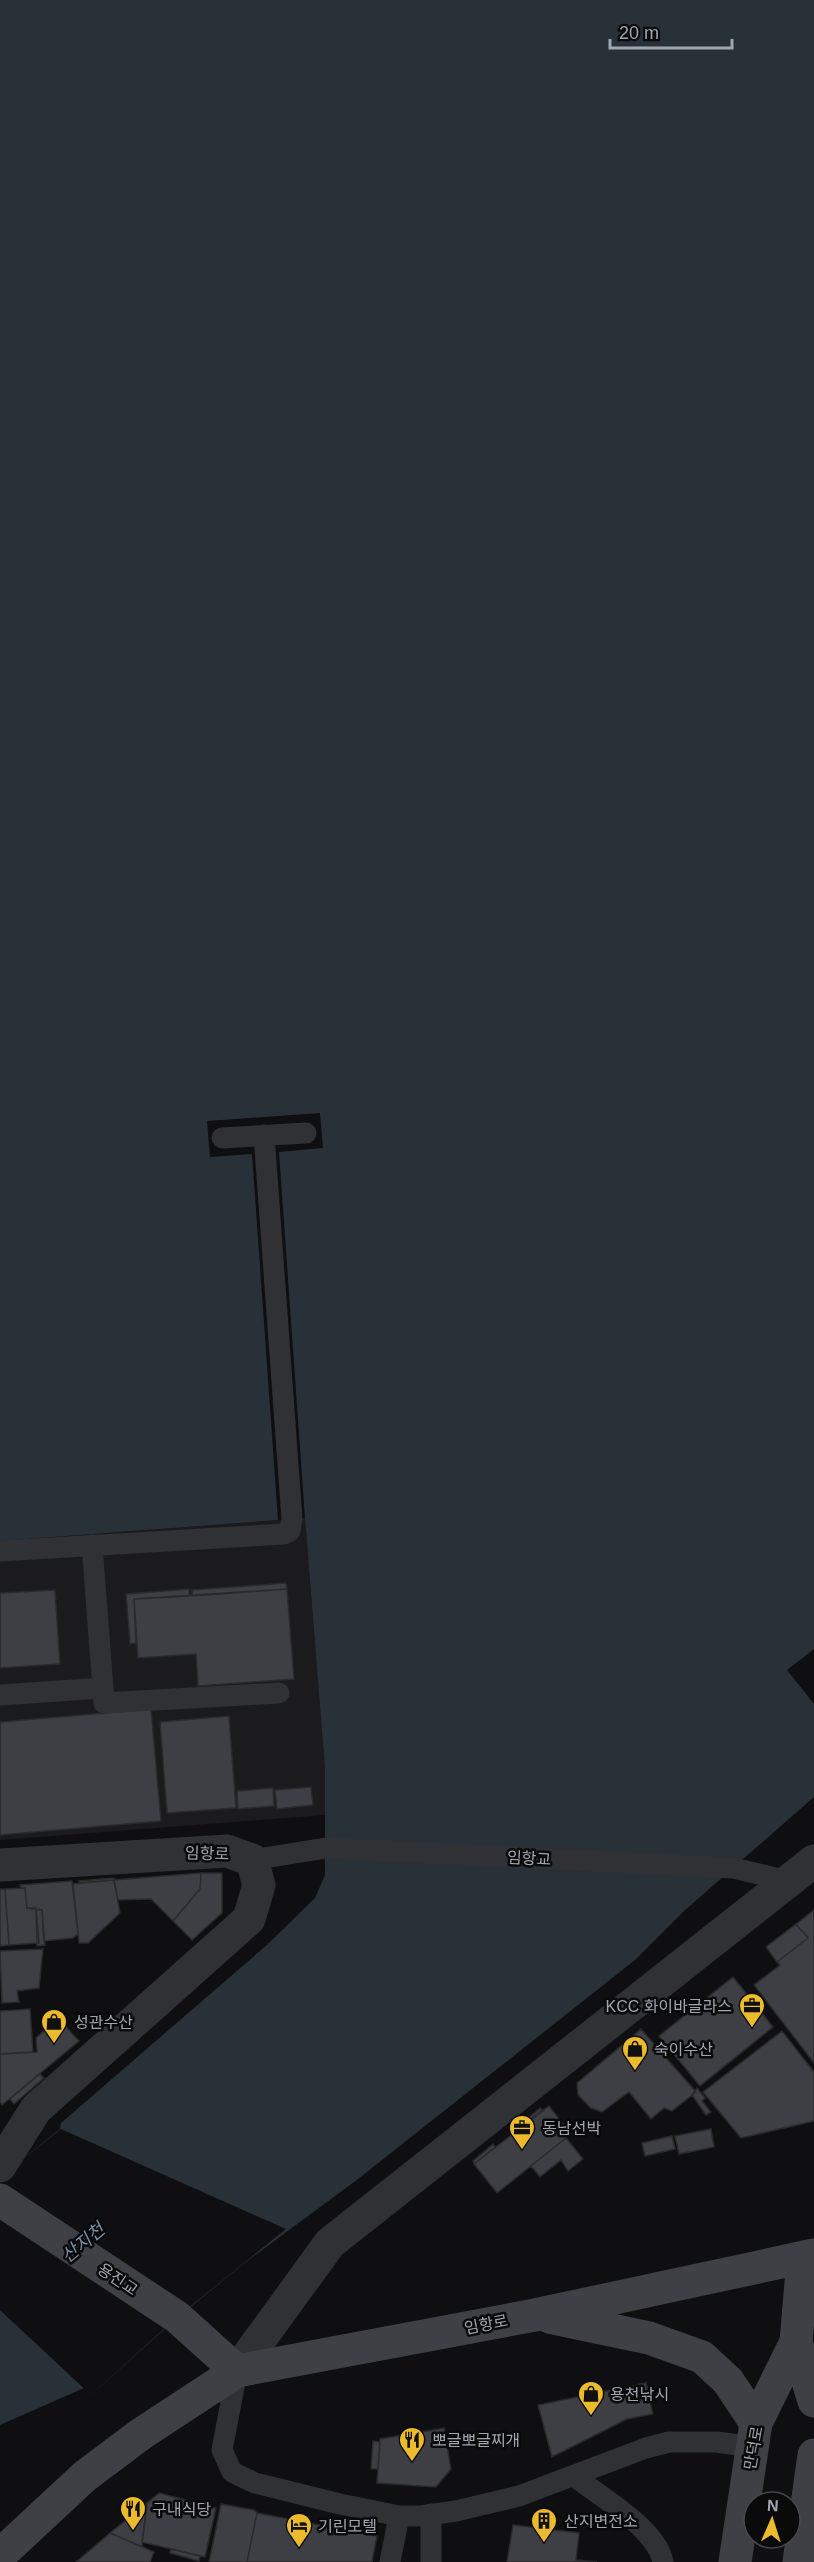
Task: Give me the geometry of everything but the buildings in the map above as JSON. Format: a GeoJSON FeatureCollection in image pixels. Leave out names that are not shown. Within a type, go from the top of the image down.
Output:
{"type":"FeatureCollection","features":[{"type":"Feature","properties":{"kind":"main road","name":"용진교"},"geometry":{"type":"LineString","coordinates":[[0,2200],[177,2318],[237,2371]]}},
{"type":"Feature","properties":{"kind":"main road","name":"임항로"},"geometry":{"type":"LineString","coordinates":[[237,2371],[535,2315],[808,2257]]}},
{"type":"Feature","properties":{"kind":"main road","name":"만덕로"},"geometry":{"type":"LineString","coordinates":[[735,2562],[754,2435],[796,2342],[808,2257]]}},
{"type":"Feature","properties":{"kind":"main road"},"geometry":{"type":"LineString","coordinates":[[535,2315],[649,2338],[702,2357],[728,2381],[754,2435]]}},
{"type":"Feature","properties":{"kind":"main road","name":"만덕로"},"geometry":{"type":"LineString","coordinates":[[796,2342],[814,2401]]}},
{"type":"Feature","properties":{"kind":"main road"},"geometry":{"type":"LineString","coordinates":[[6,2556],[85,2476],[141,2434],[237,2371]]}},
{"type":"Feature","properties":{"kind":"main road"},"geometry":{"type":"LineString","coordinates":[[799,2562],[814,2455]]}},
{"type":"Feature","properties":{"kind":"street","name":"임항로"},"geometry":{"type":"LineString","coordinates":[[0,1864],[192,1851],[227,1851],[252,1860],[259,1885],[249,1919],[36,2109],[0,2166]]}},
{"type":"Feature","properties":{"kind":"street"},"geometry":{"type":"LineString","coordinates":[[237,2371],[330,2243],[814,1861]]}},
{"type":"Feature","properties":{"kind":"lane"},"geometry":{"type":"LineString","coordinates":[[222,1138],[306,1133]]}},
{"type":"Feature","properties":{"kind":"lane"},"geometry":{"type":"LineString","coordinates":[[0,1551],[285,1534],[292,1526],[264,1135]]}},
{"type":"Feature","properties":{"kind":"lane"},"geometry":{"type":"LineString","coordinates":[[92,1545],[104,1703],[279,1693]]}},
{"type":"Feature","properties":{"kind":"lane"},"geometry":{"type":"LineString","coordinates":[[0,1695],[103,1688]]}},
{"type":"Feature","properties":{"kind":"lane","name":"임항교"},"geometry":{"type":"LineString","coordinates":[[252,1860],[326,1848],[733,1868],[788,1881]]}},
{"type":"Feature","properties":{"kind":"lane"},"geometry":{"type":"LineString","coordinates":[[237,2371],[222,2450],[232,2472],[264,2485],[399,2516],[431,2514],[519,2496],[575,2477],[646,2448],[669,2442],[706,2441],[754,2435]]}},
{"type":"Feature","properties":{"kind":"lane"},"geometry":{"type":"LineString","coordinates":[[575,2477],[649,2534],[662,2554],[663,2562]]}},
{"type":"Feature","properties":{"kind":"lane"},"geometry":{"type":"LineString","coordinates":[[431,2514],[432,2562]]}},
{"type":"Feature","properties":{"kind":"lane"},"geometry":{"type":"LineString","coordinates":[[390,2562],[399,2516]]}},
{"type":"Feature","properties":{"kind":"shaded area"},"geometry":{"type":"Polygon","coordinates":[[[305,1518],[325,1769],[326,1815],[0,1840],[0,1541],[305,1518]]]}},
{"type":"Feature","properties":{"kind":"water","name":"산지천"},"geometry":{"type":"Polygon","coordinates":[[[0,0],[814,0],[814,1649],[787,1670],[814,1704],[814,1797],[684,1911],[635,1960],[358,2179],[242,2265],[177,2318],[91,2395],[84,2388],[0,2425],[0,2177],[60,2129],[61,2123],[268,1944],[315,1898],[325,1875],[325,1769],[305,1518],[0,1541],[0,0]]]}},
{"type":"Feature","properties":{"kind":"pier"},"geometry":{"type":"Polygon","coordinates":[[[320,1113],[323,1148],[279,1152],[305,1518],[278,1520],[252,1154],[210,1157],[207,1121],[320,1113]]]}},
{"type":"Feature","properties":{"kind":"pier"},"geometry":{"type":"Polygon","coordinates":[[[61,2129],[286,2229],[177,2317],[91,2395],[0,2310],[0,2177],[61,2129]]]}},
{"type":"Feature","properties":{"kind":"place","name":"KCC 화이바글라스"},"geometry":{"type":"Point","coordinates":[752,2029]}},
{"type":"Feature","properties":{"kind":"place","name":"성관수산"},"geometry":{"type":"Point","coordinates":[54,2045]}},
{"type":"Feature","properties":{"kind":"place","name":"숙이수산"},"geometry":{"type":"Point","coordinates":[635,2072]}},
{"type":"Feature","properties":{"kind":"place","name":"동남선박"},"geometry":{"type":"Point","coordinates":[522,2151]}},
{"type":"Feature","properties":{"kind":"place","name":"용천낚시"},"geometry":{"type":"Point","coordinates":[591,2417]}},
{"type":"Feature","properties":{"kind":"place","name":"뽀글뽀글찌개"},"geometry":{"type":"Point","coordinates":[412,2463]}},
{"type":"Feature","properties":{"kind":"place","name":"구내식당"},"geometry":{"type":"Point","coordinates":[133,2532]}},
{"type":"Feature","properties":{"kind":"place","name":"산지변전소"},"geometry":{"type":"Point","coordinates":[544,2544]}},
{"type":"Feature","properties":{"kind":"place","name":"기린모텔"},"geometry":{"type":"Point","coordinates":[299,2549]}}]}
